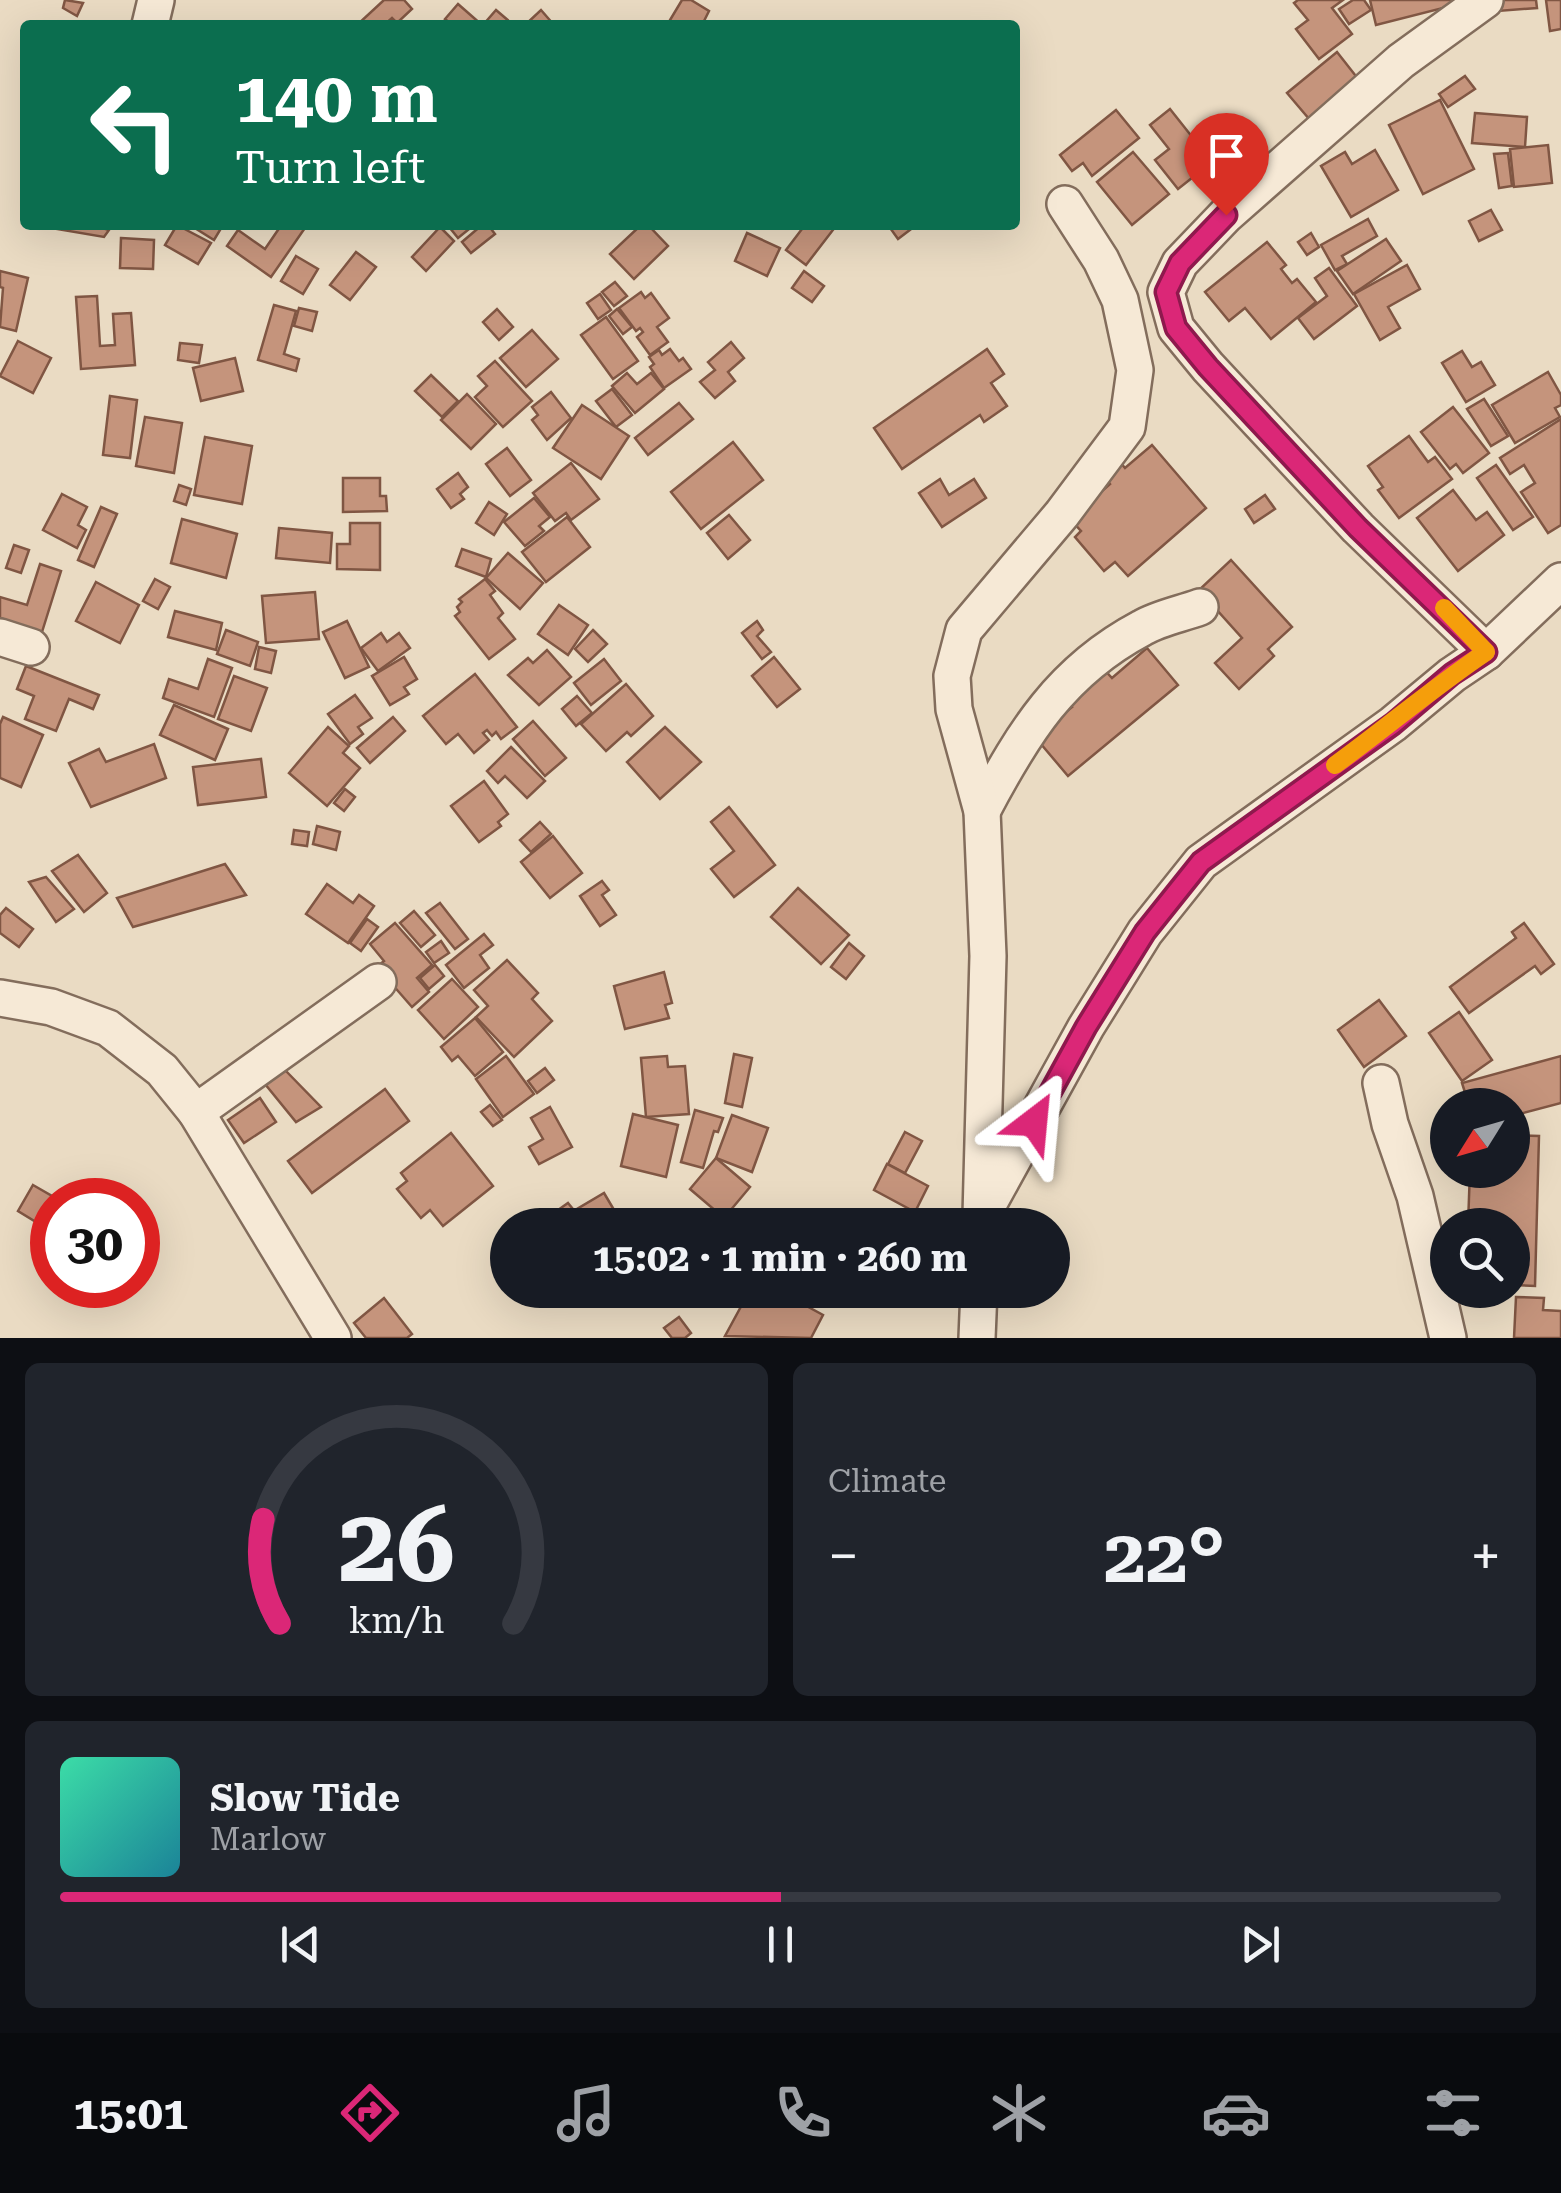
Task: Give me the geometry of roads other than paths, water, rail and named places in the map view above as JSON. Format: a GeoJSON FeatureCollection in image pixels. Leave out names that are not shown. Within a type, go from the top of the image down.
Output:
{"type":"FeatureCollection","features":[{"type":"Feature","properties":{"kind":"street"},"geometry":{"type":"LineString","coordinates":[[1485,0],[1401,61],[1226,215],[1180,263],[1166,292],[1176,328],[1208,367],[1358,528],[1486,652]]}},
{"type":"Feature","properties":{"kind":"street"},"geometry":{"type":"LineString","coordinates":[[981,1208],[988,956],[982,811],[954,709],[952,676],[964,630],[1062,514],[1127,426],[1135,370],[1120,300],[1101,260],[1065,204]]}},
{"type":"Feature","properties":{"kind":"street"},"geometry":{"type":"LineString","coordinates":[[988,1208],[1086,1027],[1145,932],[1201,862],[1486,652],[1561,582]]}},
{"type":"Feature","properties":{"kind":"street"},"geometry":{"type":"LineString","coordinates":[[982,811],[1024,734],[1064,687],[1144,626],[1200,607]]}},
{"type":"Feature","properties":{"kind":"street"},"geometry":{"type":"LineString","coordinates":[[196,1112],[378,982]]}},
{"type":"Feature","properties":{"kind":"street"},"geometry":{"type":"LineString","coordinates":[[0,998],[51,1007],[108,1028],[162,1070],[196,1112],[333,1338]]}},
{"type":"Feature","properties":{"kind":"street"},"geometry":{"type":"LineString","coordinates":[[1380,1083],[1415,1196],[1448,1338]]}},
{"type":"Feature","properties":{"kind":"street"},"geometry":{"type":"LineString","coordinates":[[978,1338],[979,1308]]}}]}
